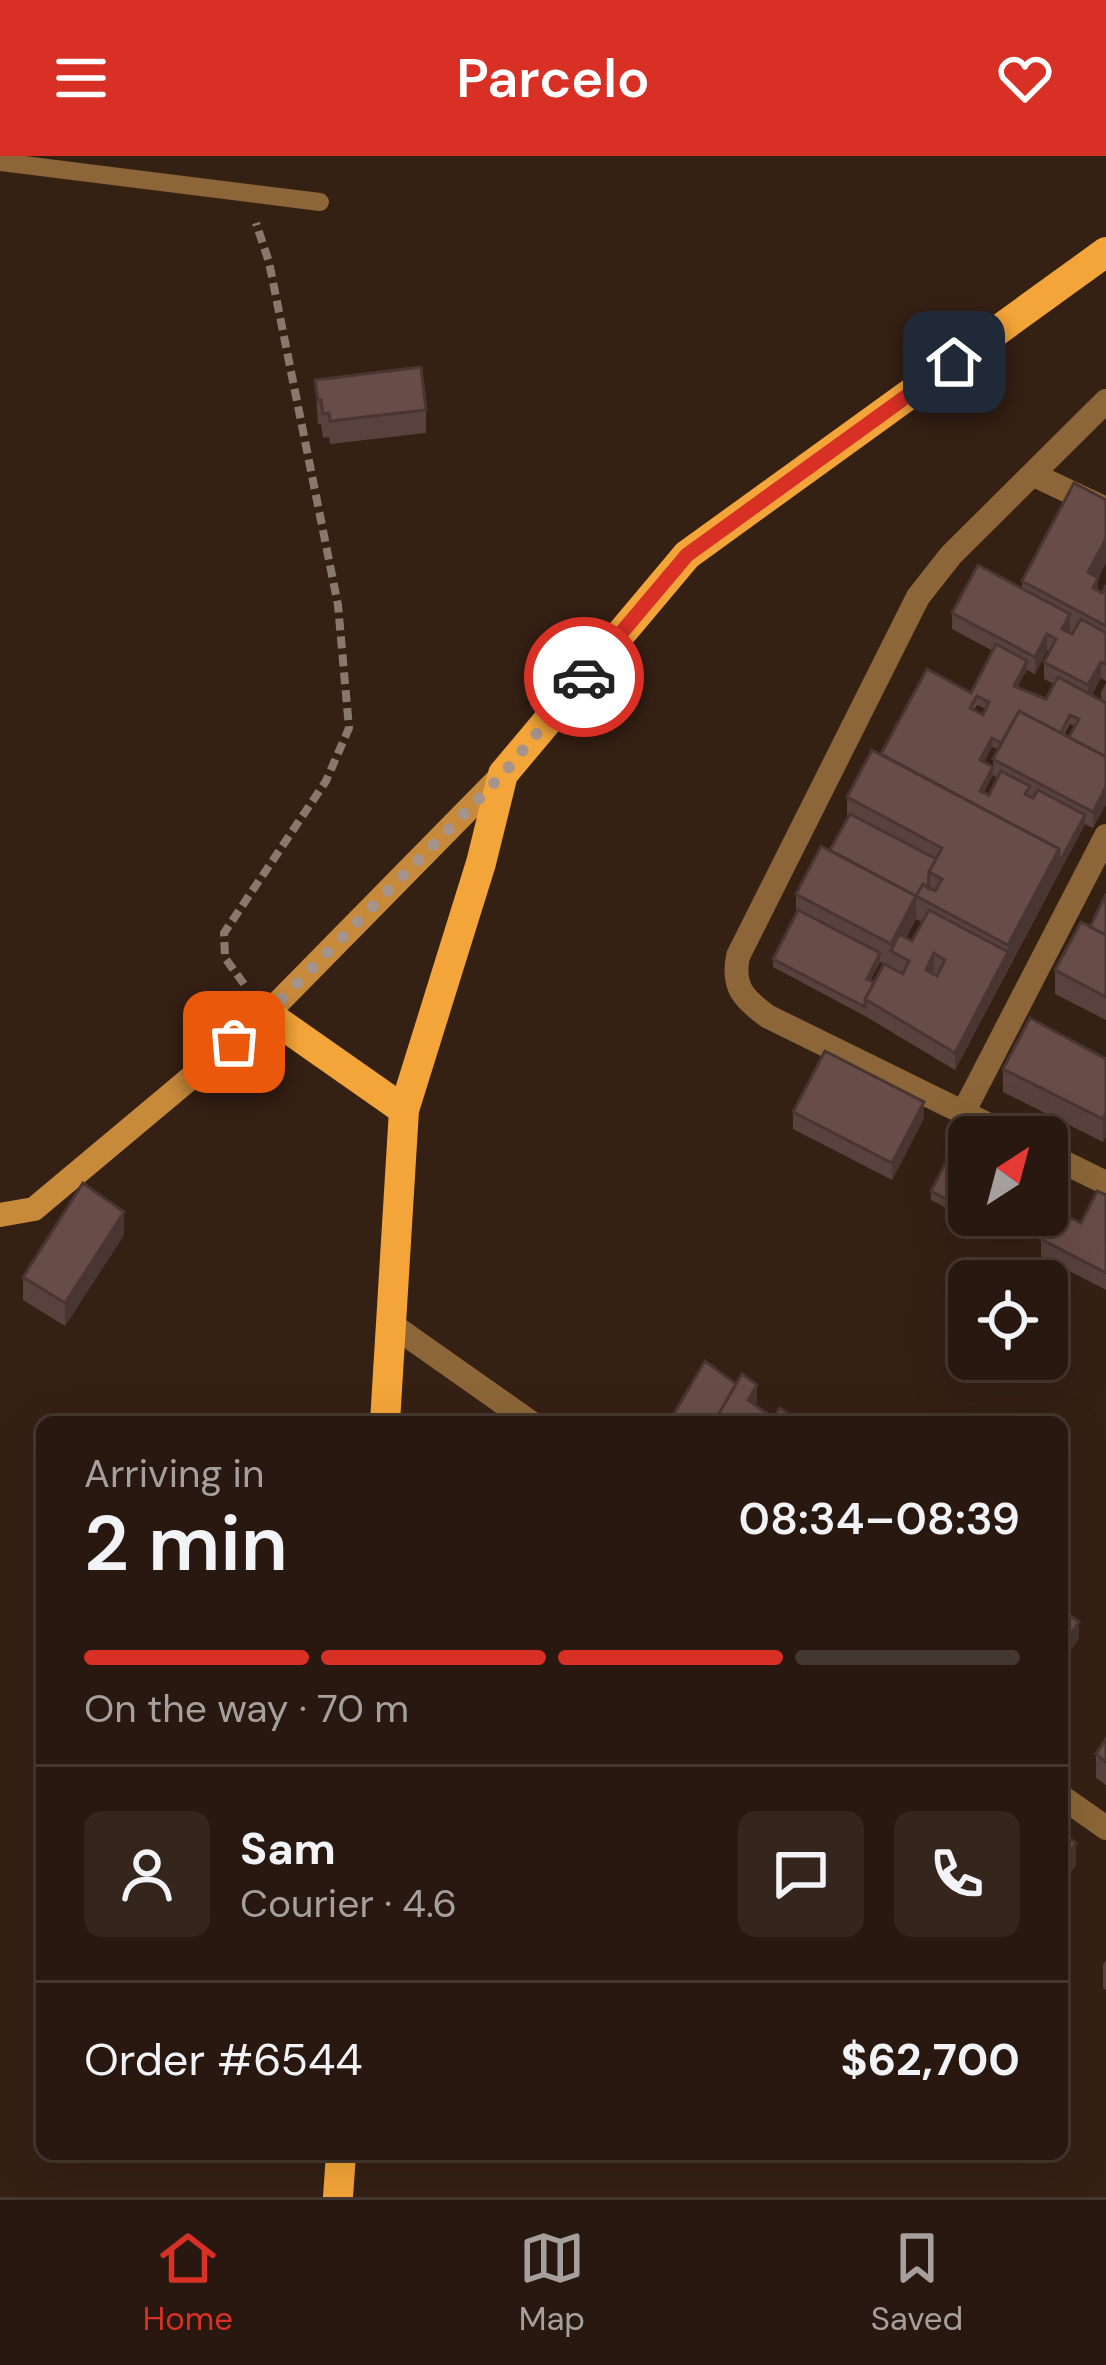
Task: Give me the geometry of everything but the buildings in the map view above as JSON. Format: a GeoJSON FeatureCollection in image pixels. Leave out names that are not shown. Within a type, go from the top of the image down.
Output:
{"type":"FeatureCollection","features":[{"type":"Feature","properties":{"kind":"main road"},"geometry":{"type":"LineString","coordinates":[[0,1215],[34,1209],[267,1014],[503,774],[687,555],[1106,252]]}},
{"type":"Feature","properties":{"kind":"main road"},"geometry":{"type":"LineString","coordinates":[[385,1416],[404,1110],[481,863],[503,774]]}},
{"type":"Feature","properties":{"kind":"main road"},"geometry":{"type":"LineString","coordinates":[[267,1014],[404,1110]]}},
{"type":"Feature","properties":{"kind":"main road"},"geometry":{"type":"LineString","coordinates":[[338,2197],[341,2160]]}},
{"type":"Feature","properties":{"kind":"street"},"geometry":{"type":"LineString","coordinates":[[971,1116],[767,1016],[738,990],[738,956],[918,597],[951,555],[1106,401]]}},
{"type":"Feature","properties":{"kind":"street"},"geometry":{"type":"LineString","coordinates":[[1034,475],[1106,509]]}},
{"type":"Feature","properties":{"kind":"street"},"geometry":{"type":"LineString","coordinates":[[963,1112],[1106,836]]}},
{"type":"Feature","properties":{"kind":"street"},"geometry":{"type":"LineString","coordinates":[[1068,1164],[1106,1183]]}},
{"type":"Feature","properties":{"kind":"street"},"geometry":{"type":"LineString","coordinates":[[391,1324],[521,1416]]}},
{"type":"Feature","properties":{"kind":"street"},"geometry":{"type":"LineString","coordinates":[[1068,1801],[1106,1828]]}},
{"type":"Feature","properties":{"kind":"lane"},"geometry":{"type":"LineString","coordinates":[[0,162],[320,202]]}},
{"type":"Feature","properties":{"kind":"path"},"geometry":{"type":"LineString","coordinates":[[246,192],[269,262],[334,582],[349,728],[326,782],[224,934],[225,958],[267,1014]]}},
{"type":"Feature","properties":{"kind":"way so far"},"geometry":{"type":"LineString","coordinates":[[234,1042],[503,774],[584,677]]}},
{"type":"Feature","properties":{"kind":"route"},"geometry":{"type":"LineString","coordinates":[[584,677],[687,555],[954,362]]}}]}
